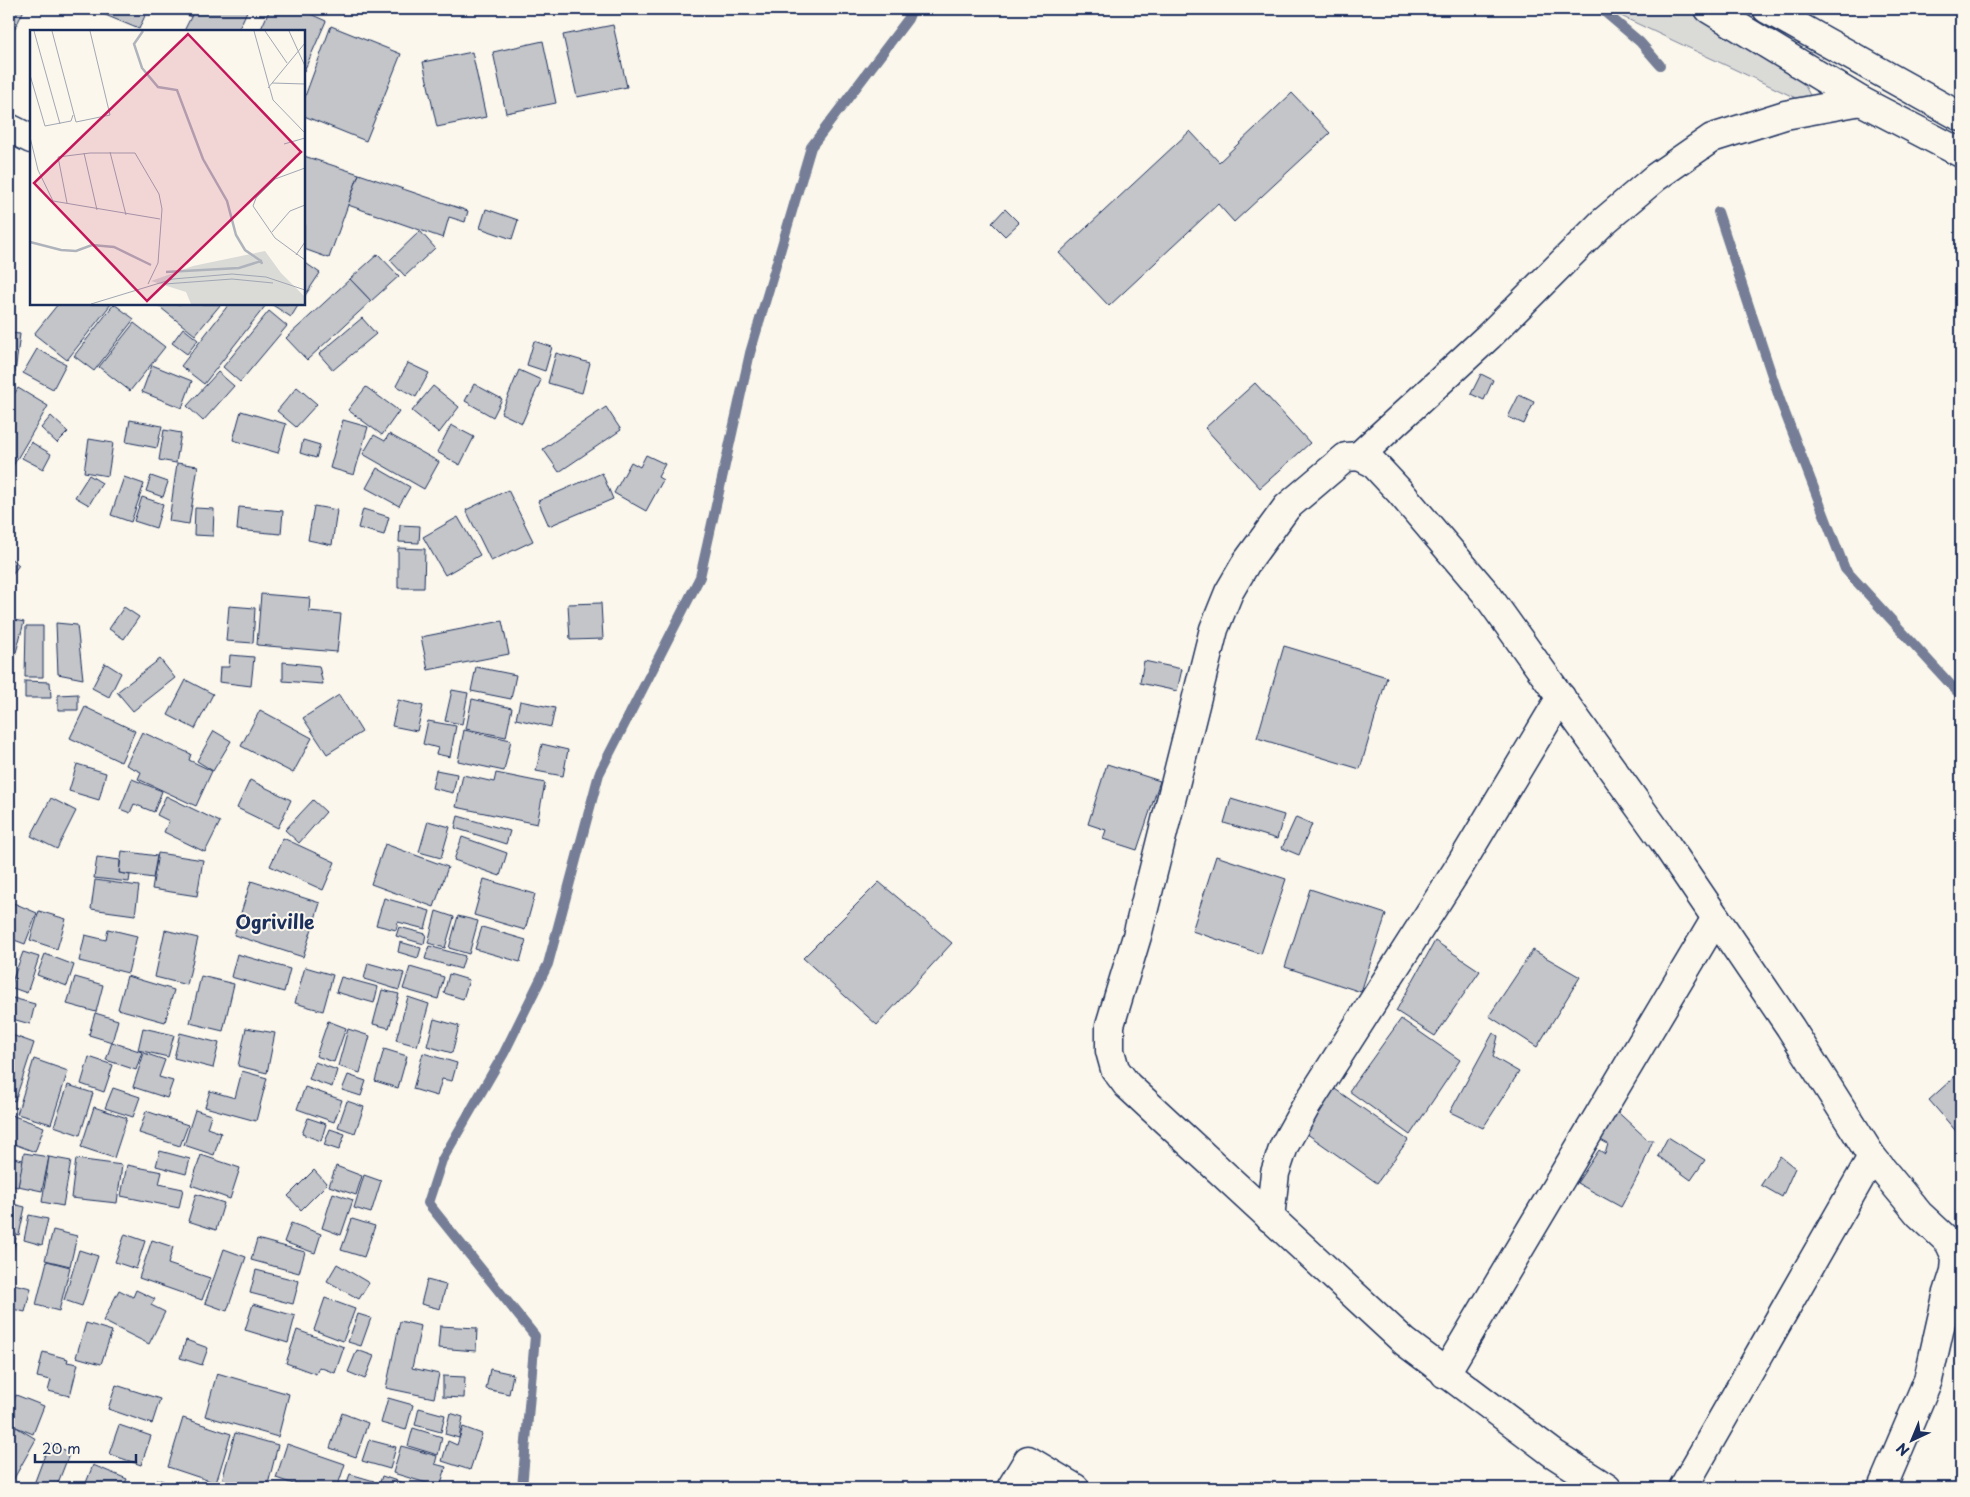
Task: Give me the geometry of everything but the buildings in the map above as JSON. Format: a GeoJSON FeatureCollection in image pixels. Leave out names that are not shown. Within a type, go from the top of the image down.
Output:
{"type":"FeatureCollection","features":[{"type":"Feature","properties":{"kind":"street"},"geometry":{"type":"LineString","coordinates":[[1708,9],[1861,101],[1961,153]]}},
{"type":"Feature","properties":{"kind":"street"},"geometry":{"type":"LineString","coordinates":[[1767,9],[1961,117]]}},
{"type":"Feature","properties":{"kind":"street"},"geometry":{"type":"LineString","coordinates":[[1359,456],[1489,336],[1603,222],[1656,177],[1712,138],[1785,115],[1861,101]]}},
{"type":"Feature","properties":{"kind":"street"},"geometry":{"type":"LineString","coordinates":[[9,128],[30,138]]}},
{"type":"Feature","properties":{"kind":"street"},"geometry":{"type":"LineString","coordinates":[[1607,1488],[1554,1454],[1445,1374],[1405,1342],[1127,1085],[1115,1069],[1110,1051],[1110,1025],[1136,936],[1214,630],[1229,592],[1246,563],[1287,507],[1346,457],[1359,456],[1373,463],[1485,592],[1658,832],[1790,1027],[1872,1157],[1919,1214],[1949,1242],[1956,1257],[1955,1271],[1947,1296],[1928,1380],[1882,1488]]}},
{"type":"Feature","properties":{"kind":"street"},"geometry":{"type":"LineString","coordinates":[[1270,1218],[1275,1173],[1284,1146],[1301,1116],[1459,867],[1561,697]]}},
{"type":"Feature","properties":{"kind":"street"},"geometry":{"type":"LineString","coordinates":[[1445,1374],[1716,918]]}},
{"type":"Feature","properties":{"kind":"street"},"geometry":{"type":"LineString","coordinates":[[1683,1488],[1872,1157]]}},
{"type":"Feature","properties":{"kind":"street"},"geometry":{"type":"LineString","coordinates":[[1011,1488],[1028,1460],[1075,1488]]}},
{"type":"Feature","properties":{"kind":"shaded area"},"geometry":{"type":"Polygon","coordinates":[[[1606,9],[1763,9],[1817,108],[1606,9]]]}},
{"type":"Feature","properties":{"kind":"waterway"},"geometry":{"type":"LineString","coordinates":[[522,1488],[535,1336],[428,1203],[442,1160],[504,1053],[548,964],[599,774],[700,577],[750,353],[811,147],[908,19],[912,9]]}},
{"type":"Feature","properties":{"kind":"waterway"},"geometry":{"type":"LineString","coordinates":[[1601,9],[1640,42],[1660,65]]}},
{"type":"Feature","properties":{"kind":"waterway"},"geometry":{"type":"LineString","coordinates":[[1718,212],[1780,400],[1845,569],[1961,696]]}},
{"type":"Feature","properties":{"kind":"district","name":"Ogriville"},"geometry":{"type":"Point","coordinates":[275,922]}}]}
